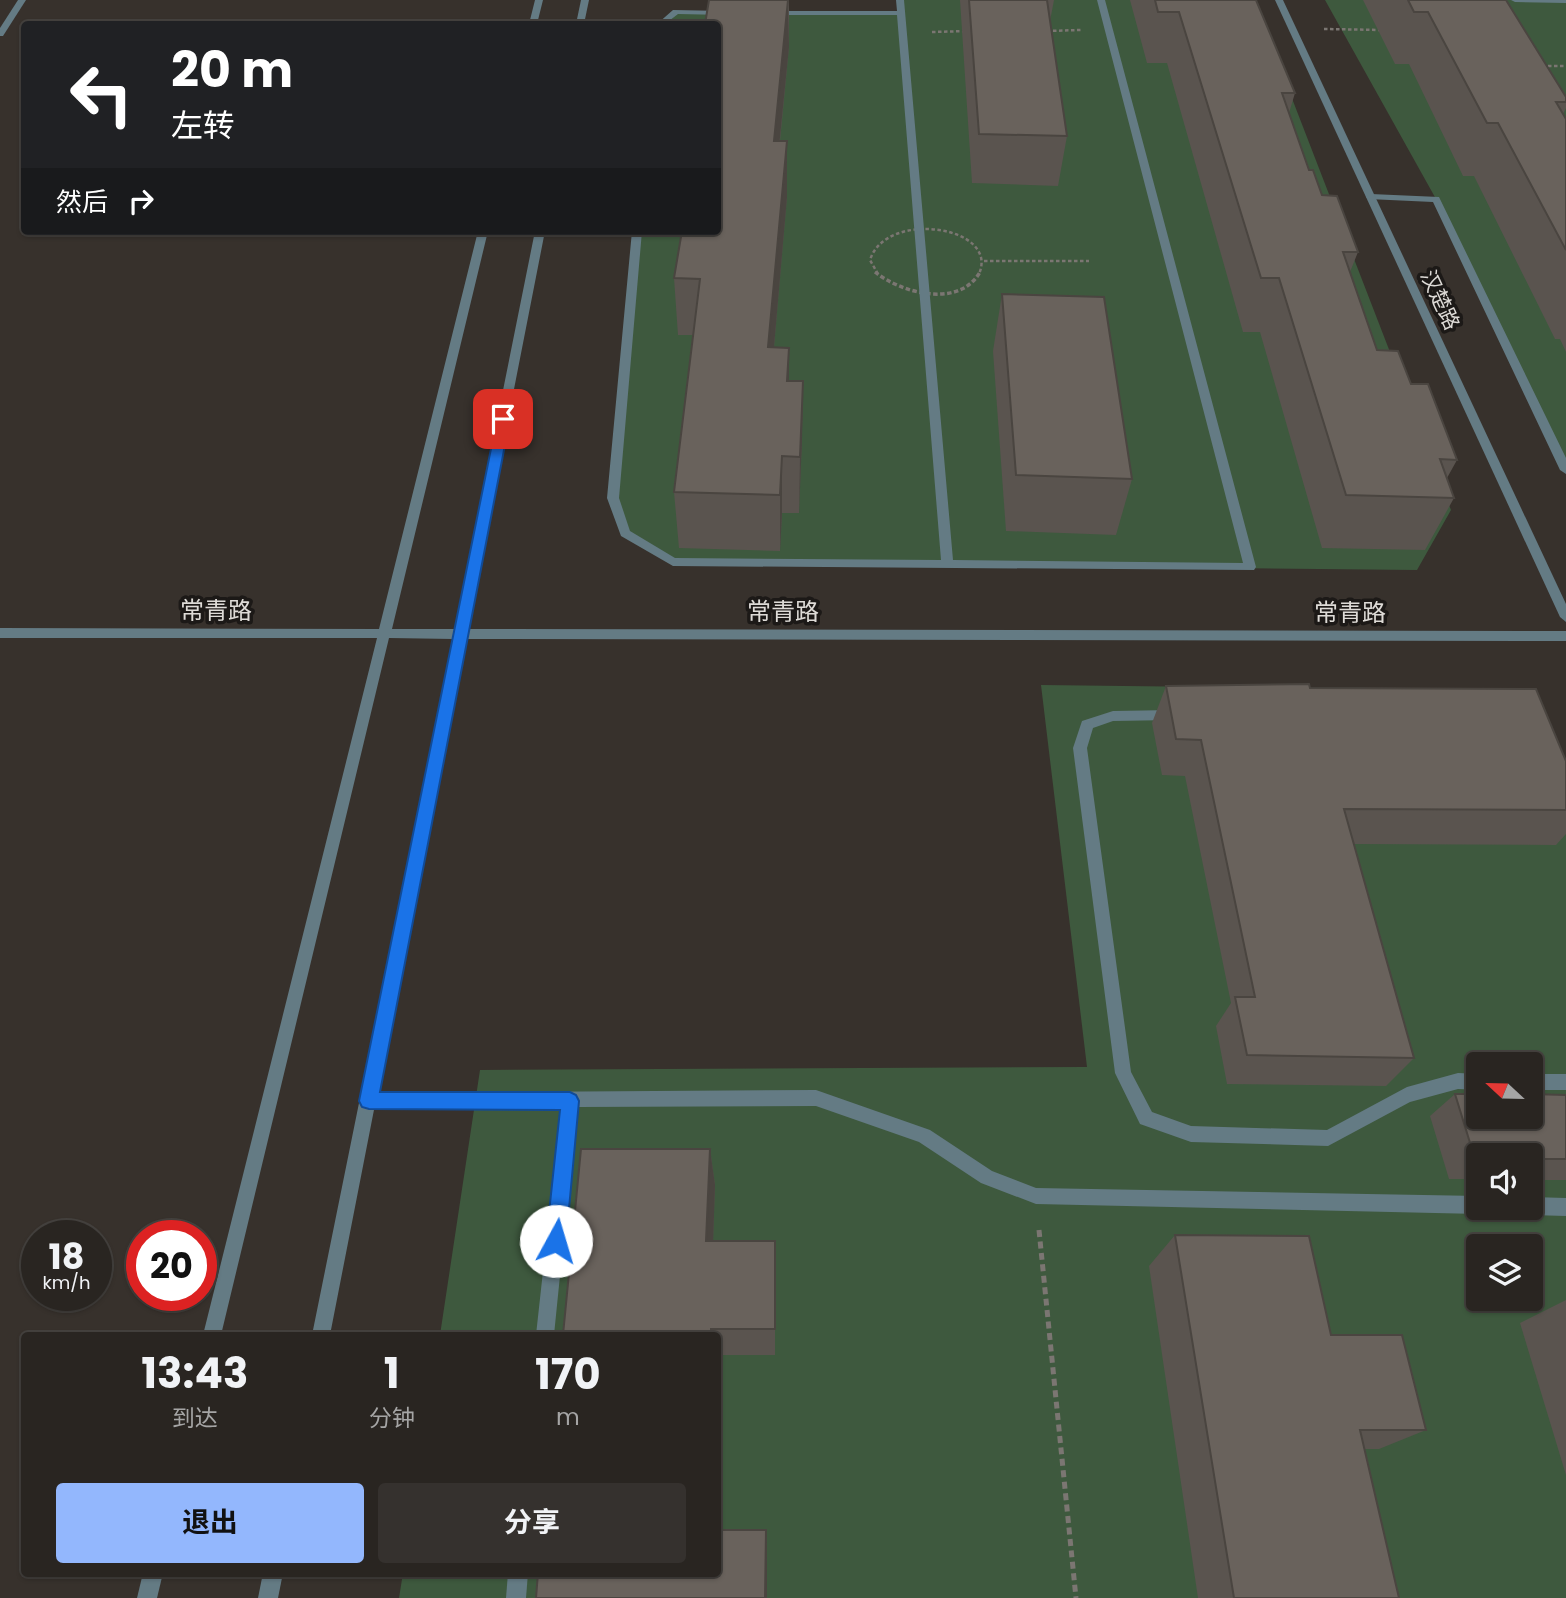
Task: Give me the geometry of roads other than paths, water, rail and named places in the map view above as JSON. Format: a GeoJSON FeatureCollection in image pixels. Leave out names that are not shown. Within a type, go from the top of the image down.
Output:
{"type":"FeatureCollection","features":[{"type":"Feature","properties":{"kind":"street"},"geometry":{"type":"LineString","coordinates":[[0,34],[22,0]]}},
{"type":"Feature","properties":{"kind":"street"},"geometry":{"type":"LineString","coordinates":[[534,21],[539,0]]}},
{"type":"Feature","properties":{"kind":"street"},"geometry":{"type":"LineString","coordinates":[[580,21],[584,0]]}},
{"type":"Feature","properties":{"kind":"street"},"geometry":{"type":"LineString","coordinates":[[900,0],[947,564]]}},
{"type":"Feature","properties":{"kind":"street"},"geometry":{"type":"LineString","coordinates":[[636,235],[612,498],[625,533],[673,562],[1250,566],[1101,0]]}},
{"type":"Feature","properties":{"kind":"street","name":"汉楚路"},"geometry":{"type":"LineString","coordinates":[[1279,0],[1566,617]]}},
{"type":"Feature","properties":{"kind":"street"},"geometry":{"type":"LineString","coordinates":[[1515,0],[1566,1]]}},
{"type":"Feature","properties":{"kind":"street"},"geometry":{"type":"LineString","coordinates":[[665,21],[676,12],[729,13]]}},
{"type":"Feature","properties":{"kind":"street"},"geometry":{"type":"LineString","coordinates":[[755,13],[901,13]]}},
{"type":"Feature","properties":{"kind":"street"},"geometry":{"type":"LineString","coordinates":[[1371,197],[1436,198],[1566,470]]}},
{"type":"Feature","properties":{"kind":"street"},"geometry":{"type":"LineString","coordinates":[[213,1332],[482,235]]}},
{"type":"Feature","properties":{"kind":"street"},"geometry":{"type":"LineString","coordinates":[[322,1332],[539,235]]}},
{"type":"Feature","properties":{"kind":"street","name":"常青路"},"geometry":{"type":"LineString","coordinates":[[0,633],[1566,636]]}},
{"type":"Feature","properties":{"kind":"street"},"geometry":{"type":"LineString","coordinates":[[1182,715],[1113,716],[1087,725],[1080,748],[1123,1073],[1146,1118],[1191,1134],[1328,1138],[1407,1095],[1466,1082]]}},
{"type":"Feature","properties":{"kind":"street"},"geometry":{"type":"LineString","coordinates":[[1544,1082],[1566,1082]]}},
{"type":"Feature","properties":{"kind":"street"},"geometry":{"type":"LineString","coordinates":[[369,1101],[816,1098],[924,1136],[988,1177],[1036,1195],[1466,1205]]}},
{"type":"Feature","properties":{"kind":"street"},"geometry":{"type":"LineString","coordinates":[[545,1332],[570,1101]]}},
{"type":"Feature","properties":{"kind":"street"},"geometry":{"type":"LineString","coordinates":[[1543,1206],[1566,1207]]}},
{"type":"Feature","properties":{"kind":"street"},"geometry":{"type":"LineString","coordinates":[[147,1598],[152,1577]]}},
{"type":"Feature","properties":{"kind":"street"},"geometry":{"type":"LineString","coordinates":[[268,1598],[272,1577]]}},
{"type":"Feature","properties":{"kind":"street"},"geometry":{"type":"LineString","coordinates":[[516,1598],[519,1577]]}}]}
